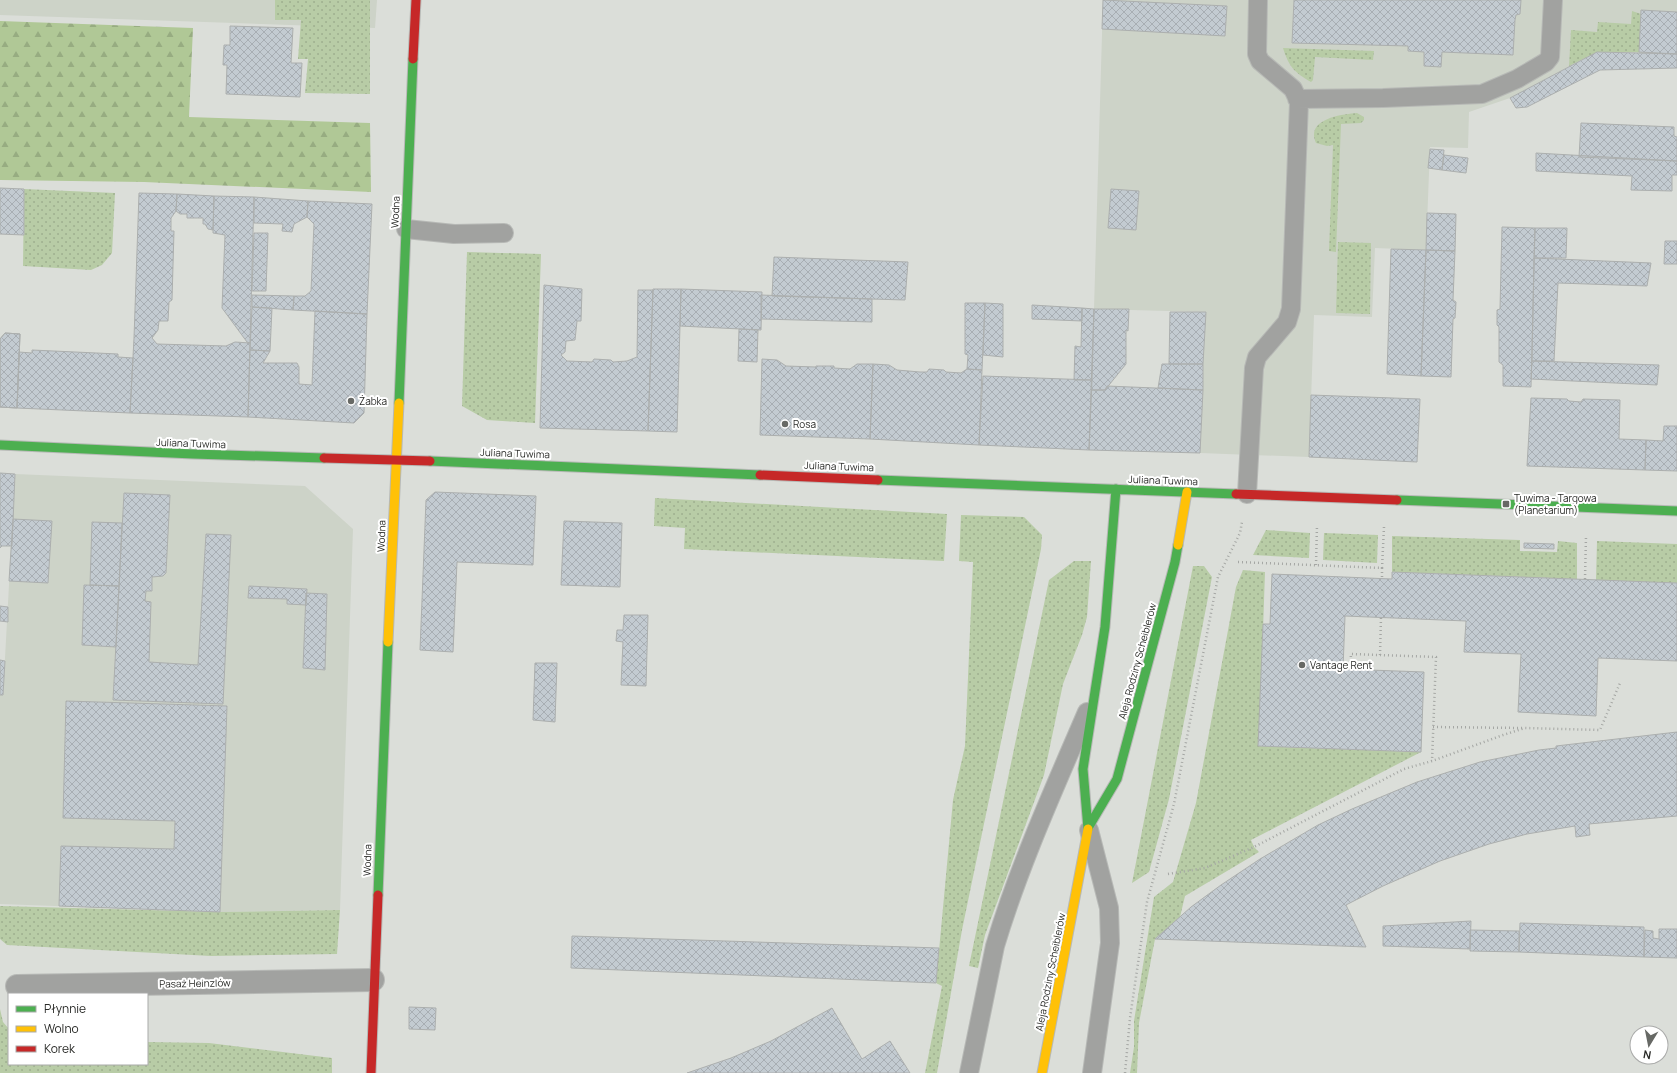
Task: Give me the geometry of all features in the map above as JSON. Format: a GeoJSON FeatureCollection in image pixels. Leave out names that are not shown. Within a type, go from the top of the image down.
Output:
{"type":"FeatureCollection","features":[{"type":"Feature","properties":{"kind":"street","name":"Wodna"},"geometry":{"type":"LineString","coordinates":[[371,1073],[373,980],[416,0]]}},
{"type":"Feature","properties":{"kind":"street","name":"Juliana Tuwima"},"geometry":{"type":"LineString","coordinates":[[0,445],[1677,511]]}},
{"type":"Feature","properties":{"kind":"street","name":"Aleja Rodziny Scheiblerów"},"geometry":{"type":"LineString","coordinates":[[1042,1073],[1088,828],[1083,769],[1105,627],[1116,489]]}},
{"type":"Feature","properties":{"kind":"street","name":"Aleja Rodziny Scheiblerów"},"geometry":{"type":"LineString","coordinates":[[1088,828],[1117,779],[1175,562],[1187,492]]}},
{"type":"Feature","properties":{"kind":"street","name":"Pasaż Heinzlów"},"geometry":{"type":"LineString","coordinates":[[17,986],[373,980]]}},
{"type":"Feature","properties":{"kind":"lane"},"geometry":{"type":"LineString","coordinates":[[1246,494],[1254,368],[1257,357],[1287,322],[1291,310],[1299,102],[1293,90],[1260,61],[1257,54],[1258,0]]}},
{"type":"Feature","properties":{"kind":"lane"},"geometry":{"type":"LineString","coordinates":[[1297,99],[1383,98],[1482,94],[1517,79],[1546,62],[1550,57],[1553,0]]}},
{"type":"Feature","properties":{"kind":"lane"},"geometry":{"type":"LineString","coordinates":[[406,229],[454,234],[504,233]]}},
{"type":"Feature","properties":{"kind":"lane"},"geometry":{"type":"LineString","coordinates":[[969,1073],[995,946],[1001,927],[1042,818],[1096,689]]}},
{"type":"Feature","properties":{"kind":"lane"},"geometry":{"type":"LineString","coordinates":[[1088,828],[1109,908],[1110,943],[1092,1073]]}},
{"type":"Feature","properties":{"kind":"path"},"geometry":{"type":"LineString","coordinates":[[1125,1073],[1130,1018],[1147,902],[1174,804],[1218,577],[1240,533],[1246,494]]}},
{"type":"Feature","properties":{"kind":"path"},"geometry":{"type":"LineString","coordinates":[[1316,565],[1317,525]]}},
{"type":"Feature","properties":{"kind":"path"},"geometry":{"type":"LineString","coordinates":[[1382,578],[1384,527]]}},
{"type":"Feature","properties":{"kind":"path"},"geometry":{"type":"LineString","coordinates":[[1585,580],[1586,534]]}},
{"type":"Feature","properties":{"kind":"path"},"geometry":{"type":"LineString","coordinates":[[1238,562],[1382,568]]}},
{"type":"Feature","properties":{"kind":"path"},"geometry":{"type":"LineString","coordinates":[[1380,655],[1381,617]]}},
{"type":"Feature","properties":{"kind":"path"},"geometry":{"type":"LineString","coordinates":[[1350,669],[1350,654],[1436,657],[1432,761]]}},
{"type":"Feature","properties":{"kind":"path"},"geometry":{"type":"LineString","coordinates":[[1433,726],[1600,730],[1620,683]]}},
{"type":"Feature","properties":{"kind":"path"},"geometry":{"type":"LineString","coordinates":[[1168,874],[1205,868],[1254,847],[1404,770],[1525,728]]}},
{"type":"Feature","properties":{"kind":"shaded area"},"geometry":{"type":"Polygon","coordinates":[[[0,0],[377,0],[375,28],[0,15],[0,0]]]}},
{"type":"Feature","properties":{"kind":"shaded area"},"geometry":{"type":"Polygon","coordinates":[[[1103,0],[1677,0],[1677,54],[1597,52],[1510,98],[1469,112],[1468,148],[1430,147],[1426,250],[1375,248],[1372,317],[1314,315],[1309,457],[1200,453],[1205,312],[1094,309],[1103,0]]]}},
{"type":"Feature","properties":{"kind":"shaded area"},"geometry":{"type":"Polygon","coordinates":[[[15,474],[305,486],[353,529],[340,910],[220,912],[0,904],[0,695],[3,695],[15,474]]]}},
{"type":"Feature","properties":{"kind":"green space"},"geometry":{"type":"Polygon","coordinates":[[[275,0],[370,0],[370,94],[305,93],[308,59],[298,59],[301,20],[275,20],[275,0]]]}},
{"type":"Feature","properties":{"kind":"green space"},"geometry":{"type":"Polygon","coordinates":[[[1632,11],[1641,14],[1639,52],[1597,52],[1569,66],[1571,30],[1597,32],[1598,22],[1631,24],[1632,11]]]}},
{"type":"Feature","properties":{"kind":"green space"},"geometry":{"type":"Polygon","coordinates":[[[0,21],[193,28],[189,117],[370,123],[371,192],[144,182],[0,180],[0,21]]]}},
{"type":"Feature","properties":{"kind":"green space"},"geometry":{"type":"Polygon","coordinates":[[[1283,48],[1374,51],[1373,60],[1315,57],[1313,80],[1311,82],[1300,75],[1293,68],[1283,48]]]}},
{"type":"Feature","properties":{"kind":"green space"},"geometry":{"type":"Polygon","coordinates":[[[1357,113],[1364,117],[1364,120],[1361,123],[1341,124],[1336,252],[1329,251],[1333,145],[1327,146],[1316,143],[1314,135],[1316,128],[1320,123],[1327,119],[1357,113]]]}},
{"type":"Feature","properties":{"kind":"green space"},"geometry":{"type":"Polygon","coordinates":[[[24,189],[115,193],[112,253],[102,265],[91,270],[23,266],[24,189]]]}},
{"type":"Feature","properties":{"kind":"green space"},"geometry":{"type":"Polygon","coordinates":[[[1338,242],[1371,243],[1370,314],[1336,313],[1338,242]]]}},
{"type":"Feature","properties":{"kind":"green space"},"geometry":{"type":"Polygon","coordinates":[[[467,252],[541,254],[535,423],[487,420],[462,406],[467,252]]]}},
{"type":"Feature","properties":{"kind":"green space"},"geometry":{"type":"Polygon","coordinates":[[[655,498],[947,514],[944,561],[684,549],[685,528],[654,526],[655,498]]]}},
{"type":"Feature","properties":{"kind":"green space"},"geometry":{"type":"Polygon","coordinates":[[[961,515],[1024,517],[1042,535],[1041,549],[962,930],[937,1073],[925,1073],[942,986],[936,983],[953,800],[965,746],[973,562],[959,561],[961,515]]]}},
{"type":"Feature","properties":{"kind":"green space"},"geometry":{"type":"Polygon","coordinates":[[[1266,530],[1310,533],[1309,558],[1253,555],[1266,530]]]}},
{"type":"Feature","properties":{"kind":"green space"},"geometry":{"type":"Polygon","coordinates":[[[1324,533],[1378,535],[1377,563],[1323,560],[1324,533]]]}},
{"type":"Feature","properties":{"kind":"green space"},"geometry":{"type":"Polygon","coordinates":[[[1392,536],[1520,540],[1520,551],[1557,552],[1558,541],[1577,543],[1577,579],[1392,572],[1392,536]]]}},
{"type":"Feature","properties":{"kind":"green space"},"geometry":{"type":"Polygon","coordinates":[[[1597,541],[1677,544],[1677,583],[1596,580],[1597,541]]]}},
{"type":"Feature","properties":{"kind":"green space"},"geometry":{"type":"Polygon","coordinates":[[[1074,561],[1091,561],[1087,617],[1082,635],[1063,684],[1044,775],[985,935],[978,968],[969,966],[1049,580],[1074,561]]]}},
{"type":"Feature","properties":{"kind":"green space"},"geometry":{"type":"Polygon","coordinates":[[[1193,566],[1204,566],[1212,577],[1169,799],[1149,872],[1132,883],[1193,566]]]}},
{"type":"Feature","properties":{"kind":"green space"},"geometry":{"type":"Polygon","coordinates":[[[1243,570],[1265,572],[1259,746],[1421,752],[1251,840],[1254,847],[1259,852],[1185,896],[1180,917],[1155,939],[1139,1023],[1137,1073],[1130,1073],[1134,1047],[1134,1021],[1154,897],[1173,882],[1196,803],[1236,587],[1243,570]]]}},
{"type":"Feature","properties":{"kind":"green space"},"geometry":{"type":"Polygon","coordinates":[[[0,906],[220,912],[340,910],[337,954],[211,956],[7,945],[0,939],[0,906]]]}},
{"type":"Feature","properties":{"kind":"green space"},"geometry":{"type":"Polygon","coordinates":[[[0,1009],[3,1022],[8,1028],[8,1065],[148,1065],[148,1042],[209,1043],[332,1058],[332,1073],[0,1073],[0,1009]]]}},
{"type":"Feature","properties":{"kind":"building"},"geometry":{"type":"Polygon","coordinates":[[[1103,0],[1227,6],[1225,36],[1102,29],[1103,0]]]}},
{"type":"Feature","properties":{"kind":"building"},"geometry":{"type":"Polygon","coordinates":[[[1294,0],[1521,0],[1520,14],[1516,15],[1515,20],[1513,55],[1442,52],[1441,67],[1424,66],[1424,52],[1408,51],[1408,46],[1292,43],[1294,0]]]}},
{"type":"Feature","properties":{"kind":"building"},"geometry":{"type":"Polygon","coordinates":[[[1641,10],[1677,12],[1677,54],[1639,52],[1641,10]]]}},
{"type":"Feature","properties":{"kind":"building"},"geometry":{"type":"Polygon","coordinates":[[[230,26],[293,28],[291,63],[302,63],[300,97],[226,94],[227,65],[223,65],[224,45],[230,45],[230,26]]]}},
{"type":"Feature","properties":{"kind":"building"},"geometry":{"type":"Polygon","coordinates":[[[1597,52],[1677,54],[1677,68],[1600,70],[1527,107],[1516,108],[1510,98],[1597,52]]]}},
{"type":"Feature","properties":{"kind":"building"},"geometry":{"type":"Polygon","coordinates":[[[1581,123],[1674,127],[1674,136],[1677,137],[1677,161],[1579,157],[1581,123]]]}},
{"type":"Feature","properties":{"kind":"building"},"geometry":{"type":"Polygon","coordinates":[[[1430,149],[1444,150],[1442,170],[1428,168],[1430,149]]]}},
{"type":"Feature","properties":{"kind":"building"},"geometry":{"type":"Polygon","coordinates":[[[1536,153],[1677,161],[1677,175],[1672,175],[1672,191],[1631,190],[1632,176],[1536,171],[1536,153]]]}},
{"type":"Feature","properties":{"kind":"building"},"geometry":{"type":"Polygon","coordinates":[[[1444,155],[1468,158],[1466,173],[1442,170],[1444,155]]]}},
{"type":"Feature","properties":{"kind":"building"},"geometry":{"type":"Polygon","coordinates":[[[0,188],[24,189],[24,235],[0,234],[0,188]]]}},
{"type":"Feature","properties":{"kind":"building"},"geometry":{"type":"Polygon","coordinates":[[[1111,189],[1139,191],[1136,230],[1108,228],[1111,189]]]}},
{"type":"Feature","properties":{"kind":"building"},"geometry":{"type":"Polygon","coordinates":[[[139,193],[177,194],[176,211],[171,218],[171,231],[174,231],[172,300],[169,302],[168,321],[159,321],[158,330],[152,338],[157,344],[226,346],[235,342],[250,343],[248,417],[130,413],[139,193]]]}},
{"type":"Feature","properties":{"kind":"building"},"geometry":{"type":"Polygon","coordinates":[[[177,194],[214,196],[213,230],[208,229],[205,224],[203,224],[203,218],[187,218],[187,214],[180,214],[176,211],[177,194]]]}},
{"type":"Feature","properties":{"kind":"building"},"geometry":{"type":"Polygon","coordinates":[[[214,196],[254,197],[250,343],[247,342],[222,308],[225,235],[213,233],[214,196]]]}},
{"type":"Feature","properties":{"kind":"building"},"geometry":{"type":"Polygon","coordinates":[[[254,197],[308,201],[307,217],[294,224],[292,232],[282,231],[283,224],[254,223],[254,197]]]}},
{"type":"Feature","properties":{"kind":"building"},"geometry":{"type":"Polygon","coordinates":[[[308,201],[372,204],[367,314],[293,310],[294,296],[305,296],[311,291],[314,224],[307,217],[308,201]]]}},
{"type":"Feature","properties":{"kind":"building"},"geometry":{"type":"Polygon","coordinates":[[[1427,213],[1456,214],[1455,251],[1426,250],[1427,213]]]}},
{"type":"Feature","properties":{"kind":"building"},"geometry":{"type":"Polygon","coordinates":[[[1502,227],[1535,228],[1531,387],[1503,386],[1503,365],[1499,362],[1499,327],[1497,325],[1497,310],[1500,309],[1502,227]]]}},
{"type":"Feature","properties":{"kind":"building"},"geometry":{"type":"Polygon","coordinates":[[[1535,228],[1567,228],[1566,258],[1534,258],[1535,228]]]}},
{"type":"Feature","properties":{"kind":"building"},"geometry":{"type":"Polygon","coordinates":[[[254,233],[268,233],[266,291],[252,291],[254,233]]]}},
{"type":"Feature","properties":{"kind":"building"},"geometry":{"type":"Polygon","coordinates":[[[1665,241],[1677,241],[1677,264],[1664,264],[1665,241]]]}},
{"type":"Feature","properties":{"kind":"building"},"geometry":{"type":"Polygon","coordinates":[[[1391,249],[1426,250],[1421,376],[1387,374],[1391,249]]]}},
{"type":"Feature","properties":{"kind":"building"},"geometry":{"type":"Polygon","coordinates":[[[1426,250],[1455,251],[1453,300],[1456,302],[1455,318],[1453,319],[1451,377],[1421,376],[1426,250]]]}},
{"type":"Feature","properties":{"kind":"building"},"geometry":{"type":"Polygon","coordinates":[[[774,257],[908,262],[905,300],[772,296],[774,257]]]}},
{"type":"Feature","properties":{"kind":"building"},"geometry":{"type":"Polygon","coordinates":[[[1534,258],[1651,263],[1647,286],[1558,283],[1554,361],[1532,361],[1534,258]]]}},
{"type":"Feature","properties":{"kind":"building"},"geometry":{"type":"Polygon","coordinates":[[[544,285],[582,289],[581,321],[577,321],[575,340],[566,341],[565,352],[561,355],[567,361],[592,362],[594,359],[611,360],[613,362],[627,361],[637,357],[638,290],[653,290],[648,431],[540,428],[544,285]]]}},
{"type":"Feature","properties":{"kind":"building"},"geometry":{"type":"Polygon","coordinates":[[[653,289],[681,289],[677,432],[648,431],[653,289]]]}},
{"type":"Feature","properties":{"kind":"building"},"geometry":{"type":"Polygon","coordinates":[[[681,289],[762,292],[761,330],[680,326],[681,289]]]}},
{"type":"Feature","properties":{"kind":"building"},"geometry":{"type":"Polygon","coordinates":[[[252,295],[294,296],[293,310],[252,307],[252,295]]]}},
{"type":"Feature","properties":{"kind":"building"},"geometry":{"type":"Polygon","coordinates":[[[761,295],[872,299],[872,322],[761,319],[761,295]]]}},
{"type":"Feature","properties":{"kind":"building"},"geometry":{"type":"Polygon","coordinates":[[[965,303],[985,303],[982,370],[967,369],[968,355],[965,354],[965,303]]]}},
{"type":"Feature","properties":{"kind":"building"},"geometry":{"type":"Polygon","coordinates":[[[985,303],[1003,304],[1003,357],[983,355],[985,303]]]}},
{"type":"Feature","properties":{"kind":"building"},"geometry":{"type":"Polygon","coordinates":[[[1032,305],[1082,308],[1082,321],[1032,319],[1032,305]]]}},
{"type":"Feature","properties":{"kind":"building"},"geometry":{"type":"Polygon","coordinates":[[[252,307],[272,308],[270,351],[250,350],[252,307]]]}},
{"type":"Feature","properties":{"kind":"building"},"geometry":{"type":"Polygon","coordinates":[[[1082,308],[1094,309],[1092,380],[1074,380],[1075,346],[1081,347],[1082,308]]]}},
{"type":"Feature","properties":{"kind":"building"},"geometry":{"type":"Polygon","coordinates":[[[1094,309],[1129,309],[1128,331],[1126,330],[1126,364],[1105,390],[1091,390],[1094,309]]]}},
{"type":"Feature","properties":{"kind":"building"},"geometry":{"type":"Polygon","coordinates":[[[315,311],[367,314],[364,413],[354,423],[248,417],[250,350],[270,351],[263,363],[297,363],[299,367],[299,384],[312,385],[315,311]]]}},
{"type":"Feature","properties":{"kind":"building"},"geometry":{"type":"Polygon","coordinates":[[[1170,312],[1206,312],[1203,364],[1169,364],[1170,312]]]}},
{"type":"Feature","properties":{"kind":"building"},"geometry":{"type":"Polygon","coordinates":[[[739,329],[758,330],[757,362],[738,361],[739,329]]]}},
{"type":"Feature","properties":{"kind":"building"},"geometry":{"type":"Polygon","coordinates":[[[5,333],[20,334],[17,408],[0,407],[0,339],[5,333]]]}},
{"type":"Feature","properties":{"kind":"building"},"geometry":{"type":"Polygon","coordinates":[[[5,333],[20,334],[17,408],[0,407],[0,339],[5,333]]]}},
{"type":"Feature","properties":{"kind":"building"},"geometry":{"type":"Polygon","coordinates":[[[32,350],[118,354],[118,357],[133,358],[130,413],[17,408],[19,352],[32,353],[32,350]]]}},
{"type":"Feature","properties":{"kind":"building"},"geometry":{"type":"Polygon","coordinates":[[[762,359],[777,360],[786,366],[834,366],[834,368],[850,369],[857,364],[873,364],[870,439],[760,435],[762,359]]]}},
{"type":"Feature","properties":{"kind":"building"},"geometry":{"type":"Polygon","coordinates":[[[1532,361],[1659,365],[1657,385],[1531,379],[1532,361]]]}},
{"type":"Feature","properties":{"kind":"building"},"geometry":{"type":"Polygon","coordinates":[[[873,364],[889,365],[897,370],[920,372],[927,372],[929,369],[961,373],[967,369],[982,370],[979,445],[870,439],[873,364]]]}},
{"type":"Feature","properties":{"kind":"building"},"geometry":{"type":"Polygon","coordinates":[[[1162,364],[1203,364],[1203,390],[1158,388],[1162,364]]]}},
{"type":"Feature","properties":{"kind":"building"},"geometry":{"type":"Polygon","coordinates":[[[983,376],[1092,380],[1089,450],[979,445],[983,376]]]}},
{"type":"Feature","properties":{"kind":"building"},"geometry":{"type":"Polygon","coordinates":[[[1107,386],[1203,390],[1200,453],[1089,450],[1091,390],[1105,390],[1107,386]]]}},
{"type":"Feature","properties":{"kind":"building"},"geometry":{"type":"Polygon","coordinates":[[[1311,395],[1420,399],[1417,462],[1309,457],[1311,395]]]}},
{"type":"Feature","properties":{"kind":"building"},"geometry":{"type":"Polygon","coordinates":[[[1531,398],[1567,399],[1569,401],[1581,402],[1583,399],[1620,400],[1619,439],[1646,440],[1645,470],[1527,466],[1531,398]]]}},
{"type":"Feature","properties":{"kind":"building"},"geometry":{"type":"Polygon","coordinates":[[[1664,426],[1677,426],[1677,471],[1645,470],[1646,440],[1663,441],[1664,426]]]}},
{"type":"Feature","properties":{"kind":"building"},"geometry":{"type":"Polygon","coordinates":[[[0,473],[15,474],[12,546],[2,546],[0,548],[0,473]]]}},
{"type":"Feature","properties":{"kind":"building"},"geometry":{"type":"Polygon","coordinates":[[[435,492],[536,496],[533,565],[457,562],[453,652],[420,650],[426,500],[435,492]]]}},
{"type":"Feature","properties":{"kind":"building"},"geometry":{"type":"Polygon","coordinates":[[[124,493],[170,495],[166,573],[163,576],[152,577],[152,591],[146,591],[145,601],[151,602],[149,662],[198,665],[206,534],[231,535],[223,704],[113,700],[124,493]]]}},
{"type":"Feature","properties":{"kind":"building"},"geometry":{"type":"Polygon","coordinates":[[[13,519],[52,521],[48,583],[9,581],[13,519]]]}},
{"type":"Feature","properties":{"kind":"building"},"geometry":{"type":"Polygon","coordinates":[[[564,521],[622,523],[620,587],[561,585],[564,521]]]}},
{"type":"Feature","properties":{"kind":"building"},"geometry":{"type":"Polygon","coordinates":[[[92,522],[122,523],[119,586],[90,585],[92,522]]]}},
{"type":"Feature","properties":{"kind":"building"},"geometry":{"type":"Polygon","coordinates":[[[1524,543],[1554,544],[1554,549],[1524,548],[1524,543]]]}},
{"type":"Feature","properties":{"kind":"building","name":"Vantage Rent"},"geometry":{"type":"Polygon","coordinates":[[[1392,572],[1677,583],[1677,661],[1598,658],[1596,716],[1518,712],[1521,654],[1464,652],[1466,621],[1345,616],[1343,669],[1424,672],[1421,752],[1258,746],[1263,624],[1270,624],[1272,574],[1392,579],[1392,572]]]}},
{"type":"Feature","properties":{"kind":"building"},"geometry":{"type":"Polygon","coordinates":[[[84,585],[119,586],[116,647],[82,645],[84,585]]]}},
{"type":"Feature","properties":{"kind":"building"},"geometry":{"type":"Polygon","coordinates":[[[249,586],[307,589],[306,605],[287,604],[287,599],[248,598],[249,586]]]}},
{"type":"Feature","properties":{"kind":"building"},"geometry":{"type":"Polygon","coordinates":[[[306,593],[327,594],[325,670],[303,668],[306,593]]]}},
{"type":"Feature","properties":{"kind":"building"},"geometry":{"type":"Polygon","coordinates":[[[0,606],[8,607],[8,622],[0,621],[0,606]]]}},
{"type":"Feature","properties":{"kind":"building"},"geometry":{"type":"Polygon","coordinates":[[[624,615],[648,615],[646,686],[621,685],[623,642],[616,641],[617,630],[623,630],[624,615]]]}},
{"type":"Feature","properties":{"kind":"building"},"geometry":{"type":"Polygon","coordinates":[[[0,660],[5,661],[3,695],[0,695],[0,660]]]}},
{"type":"Feature","properties":{"kind":"building"},"geometry":{"type":"Polygon","coordinates":[[[535,663],[557,663],[555,722],[533,720],[535,663]]]}},
{"type":"Feature","properties":{"kind":"building"},"geometry":{"type":"Polygon","coordinates":[[[66,701],[227,706],[220,912],[59,906],[61,846],[174,849],[175,821],[63,818],[66,701]]]}},
{"type":"Feature","properties":{"kind":"building"},"geometry":{"type":"Polygon","coordinates":[[[1677,732],[1677,816],[1589,824],[1590,835],[1576,837],[1575,826],[1527,834],[1489,844],[1440,861],[1383,886],[1346,905],[1366,947],[1155,939],[1191,907],[1260,859],[1318,825],[1417,782],[1480,762],[1556,748],[1556,746],[1677,732]]]}},
{"type":"Feature","properties":{"kind":"building"},"geometry":{"type":"Polygon","coordinates":[[[1471,921],[1470,949],[1383,946],[1383,926],[1471,921]]]}},
{"type":"Feature","properties":{"kind":"building"},"geometry":{"type":"Polygon","coordinates":[[[1520,923],[1644,927],[1644,957],[1519,952],[1520,923]]]}},
{"type":"Feature","properties":{"kind":"building"},"geometry":{"type":"Polygon","coordinates":[[[1659,929],[1677,929],[1677,958],[1644,957],[1645,930],[1653,931],[1653,938],[1659,939],[1659,929]]]}},
{"type":"Feature","properties":{"kind":"building"},"geometry":{"type":"Polygon","coordinates":[[[1470,930],[1519,931],[1519,952],[1470,951],[1470,930]]]}},
{"type":"Feature","properties":{"kind":"building"},"geometry":{"type":"Polygon","coordinates":[[[572,936],[939,948],[936,983],[571,968],[572,936]]]}},
{"type":"Feature","properties":{"kind":"building"},"geometry":{"type":"Polygon","coordinates":[[[409,1007],[436,1008],[435,1030],[409,1029],[409,1007]]]}},
{"type":"Feature","properties":{"kind":"building"},"geometry":{"type":"Polygon","coordinates":[[[832,1008],[862,1059],[890,1041],[910,1073],[687,1073],[731,1058],[771,1041],[832,1008]]]}},
{"type":"Feature","properties":{"kind":"traffic: fast"},"geometry":{"type":"LineString","coordinates":[[399,403],[413,59]]}},
{"type":"Feature","properties":{"kind":"traffic: fast"},"geometry":{"type":"LineString","coordinates":[[0,445],[193,454],[324,458]]}},
{"type":"Feature","properties":{"kind":"traffic: fast"},"geometry":{"type":"LineString","coordinates":[[430,461],[760,475]]}},
{"type":"Feature","properties":{"kind":"traffic: fast"},"geometry":{"type":"LineString","coordinates":[[878,480],[1236,494]]}},
{"type":"Feature","properties":{"kind":"traffic: fast"},"geometry":{"type":"LineString","coordinates":[[1088,829],[1083,769],[1105,627],[1116,489]]}},
{"type":"Feature","properties":{"kind":"traffic: fast"},"geometry":{"type":"LineString","coordinates":[[1397,500],[1677,511]]}},
{"type":"Feature","properties":{"kind":"traffic: fast"},"geometry":{"type":"LineString","coordinates":[[1088,828],[1117,779],[1175,562],[1178,545]]}},
{"type":"Feature","properties":{"kind":"traffic: fast"},"geometry":{"type":"LineString","coordinates":[[378,895],[388,642]]}},
{"type":"Feature","properties":{"kind":"traffic: slow"},"geometry":{"type":"LineString","coordinates":[[388,642],[399,403]]}},
{"type":"Feature","properties":{"kind":"traffic: slow"},"geometry":{"type":"LineString","coordinates":[[1178,545],[1187,492]]}},
{"type":"Feature","properties":{"kind":"traffic: slow"},"geometry":{"type":"LineString","coordinates":[[1042,1073],[1088,829]]}},
{"type":"Feature","properties":{"kind":"traffic: jam"},"geometry":{"type":"LineString","coordinates":[[413,59],[416,0]]}},
{"type":"Feature","properties":{"kind":"traffic: jam"},"geometry":{"type":"LineString","coordinates":[[324,458],[430,461]]}},
{"type":"Feature","properties":{"kind":"traffic: jam"},"geometry":{"type":"LineString","coordinates":[[760,475],[878,480]]}},
{"type":"Feature","properties":{"kind":"traffic: jam"},"geometry":{"type":"LineString","coordinates":[[1236,494],[1397,500]]}},
{"type":"Feature","properties":{"kind":"traffic: jam"},"geometry":{"type":"LineString","coordinates":[[371,1073],[378,895]]}},
{"type":"Feature","properties":{"kind":"place","name":"Żabka"},"geometry":{"type":"Point","coordinates":[351,401]}},
{"type":"Feature","properties":{"kind":"place","name":"Rosa"},"geometry":{"type":"Point","coordinates":[785,424]}},
{"type":"Feature","properties":{"kind":"place","name":"Tuwima - Targowa (Planetarium)"},"geometry":{"type":"Point","coordinates":[1506,504]}},
{"type":"Feature","properties":{"kind":"place","name":"Vantage Rent"},"geometry":{"type":"Point","coordinates":[1302,665]}}]}
